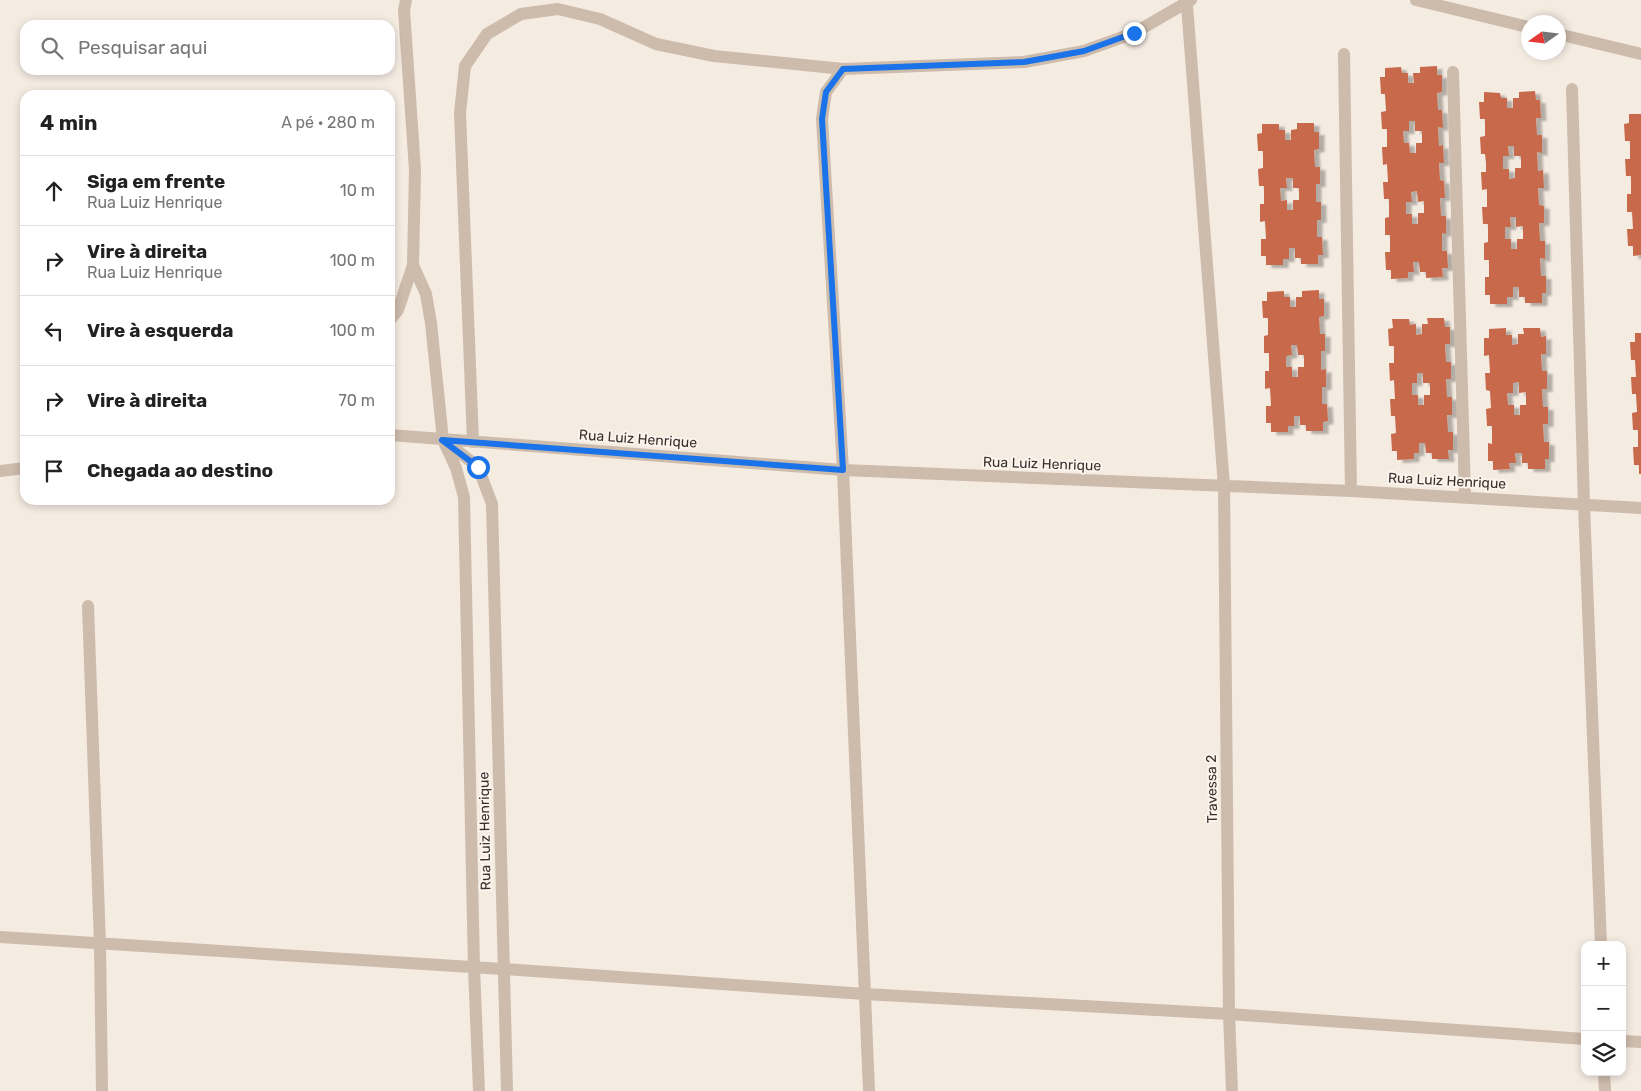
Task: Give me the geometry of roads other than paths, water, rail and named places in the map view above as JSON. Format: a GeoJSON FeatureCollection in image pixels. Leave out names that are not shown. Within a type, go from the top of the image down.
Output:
{"type":"FeatureCollection","features":[{"type":"Feature","properties":{"kind":"street"},"geometry":{"type":"LineString","coordinates":[[395,314],[398,310],[413,265],[415,170],[404,10],[406,0]]}},
{"type":"Feature","properties":{"kind":"street"},"geometry":{"type":"LineString","coordinates":[[1416,0],[1521,25]]}},
{"type":"Feature","properties":{"kind":"street"},"geometry":{"type":"LineString","coordinates":[[473,442],[460,113],[465,66],[487,34],[521,14],[558,8],[600,19],[656,44],[714,56],[843,69],[1024,62],[1084,51],[1134,33],[1189,2]]}},
{"type":"Feature","properties":{"kind":"street","name":"Travessa 2"},"geometry":{"type":"LineString","coordinates":[[1189,2],[1224,486],[1229,1014],[1232,1091]]}},
{"type":"Feature","properties":{"kind":"street"},"geometry":{"type":"LineString","coordinates":[[1566,36],[1641,54]]}},
{"type":"Feature","properties":{"kind":"street"},"geometry":{"type":"LineString","coordinates":[[1344,54],[1351,491]]}},
{"type":"Feature","properties":{"kind":"street"},"geometry":{"type":"LineString","coordinates":[[843,69],[826,92],[822,119],[843,470],[869,1091]]}},
{"type":"Feature","properties":{"kind":"street"},"geometry":{"type":"LineString","coordinates":[[1453,72],[1465,496]]}},
{"type":"Feature","properties":{"kind":"street"},"geometry":{"type":"LineString","coordinates":[[1572,88],[1584,505],[1600,941]]}},
{"type":"Feature","properties":{"kind":"street","name":"Rua Luiz Henrique"},"geometry":{"type":"LineString","coordinates":[[413,265],[426,294],[431,323],[442,440],[456,468],[464,497],[474,968],[479,1091]]}},
{"type":"Feature","properties":{"kind":"street","name":"Rua Luiz Henrique"},"geometry":{"type":"LineString","coordinates":[[395,435],[442,440],[843,470],[1465,496],[1641,508]]}},
{"type":"Feature","properties":{"kind":"street","name":"Rua Luiz Henrique"},"geometry":{"type":"LineString","coordinates":[[442,440],[478,467],[492,504],[507,1091]]}},
{"type":"Feature","properties":{"kind":"street"},"geometry":{"type":"LineString","coordinates":[[0,471],[20,469]]}},
{"type":"Feature","properties":{"kind":"street"},"geometry":{"type":"LineString","coordinates":[[88,606],[100,944],[102,1091]]}},
{"type":"Feature","properties":{"kind":"street"},"geometry":{"type":"LineString","coordinates":[[0,937],[865,994],[1229,1014],[1581,1038]]}},
{"type":"Feature","properties":{"kind":"street"},"geometry":{"type":"LineString","coordinates":[[1626,1041],[1641,1042]]}},
{"type":"Feature","properties":{"kind":"street"},"geometry":{"type":"LineString","coordinates":[[1604,1076],[1605,1091]]}}]}
